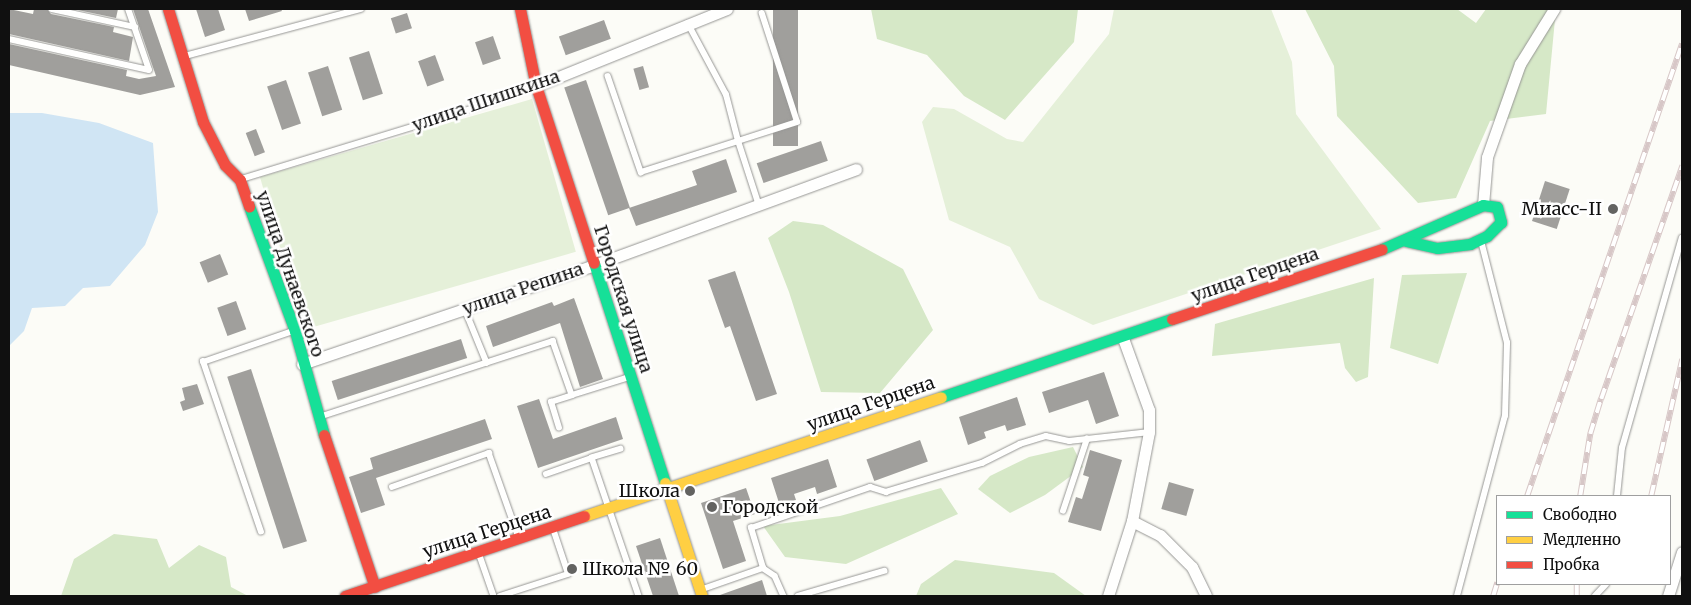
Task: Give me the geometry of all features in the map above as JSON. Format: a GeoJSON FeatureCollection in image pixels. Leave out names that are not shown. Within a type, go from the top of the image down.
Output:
{"type":"FeatureCollection","features":[{"type":"Feature","properties":{"kind":"street","name":"улица Дунаевского"},"geometry":{"type":"LineString","coordinates":[[168,9],[203,122],[225,165],[240,180],[295,331],[302,364],[318,418],[375,587]]}},
{"type":"Feature","properties":{"kind":"street","name":"Городская улица"},"geometry":{"type":"LineString","coordinates":[[520,9],[536,86],[701,593]]}},
{"type":"Feature","properties":{"kind":"street","name":"улица Шишкина"},"geometry":{"type":"LineString","coordinates":[[536,86],[727,9]]}},
{"type":"Feature","properties":{"kind":"street"},"geometry":{"type":"LineString","coordinates":[[1406,241],[1436,248],[1480,239],[1501,222],[1497,207],[1483,205],[1487,157],[1520,64],[1554,9]]}},
{"type":"Feature","properties":{"kind":"street","name":"улица Репина"},"geometry":{"type":"LineString","coordinates":[[302,364],[594,265],[758,203],[856,169]]}},
{"type":"Feature","properties":{"kind":"street","name":"улица Герцена"},"geometry":{"type":"LineString","coordinates":[[345,596],[667,491],[1406,241],[1483,205]]}},
{"type":"Feature","properties":{"kind":"street"},"geometry":{"type":"LineString","coordinates":[[1108,596],[1132,521],[1149,432],[1149,410],[1123,338]]}},
{"type":"Feature","properties":{"kind":"street"},"geometry":{"type":"LineString","coordinates":[[1132,521],[1160,535],[1192,567],[1206,596]]}},
{"type":"Feature","properties":{"kind":"street"},"geometry":{"type":"LineString","coordinates":[[1668,596],[1682,552]]}},
{"type":"Feature","properties":{"kind":"lane"},"geometry":{"type":"LineString","coordinates":[[52,9],[135,27]]}},
{"type":"Feature","properties":{"kind":"lane"},"geometry":{"type":"LineString","coordinates":[[9,40],[149,70],[128,9]]}},
{"type":"Feature","properties":{"kind":"lane"},"geometry":{"type":"LineString","coordinates":[[183,56],[361,9]]}},
{"type":"Feature","properties":{"kind":"lane"},"geometry":{"type":"LineString","coordinates":[[608,76],[640,172],[797,122],[762,14]]}},
{"type":"Feature","properties":{"kind":"lane"},"geometry":{"type":"LineString","coordinates":[[688,24],[726,95],[738,141],[758,203]]}},
{"type":"Feature","properties":{"kind":"lane","name":"улица Шишкина"},"geometry":{"type":"LineString","coordinates":[[240,180],[484,105],[536,86]]}},
{"type":"Feature","properties":{"kind":"lane"},"geometry":{"type":"LineString","coordinates":[[1617,495],[1622,448],[1682,238]]}},
{"type":"Feature","properties":{"kind":"lane"},"geometry":{"type":"LineString","coordinates":[[1457,596],[1505,416],[1507,343],[1480,239]]}},
{"type":"Feature","properties":{"kind":"lane"},"geometry":{"type":"LineString","coordinates":[[465,309],[487,363]]}},
{"type":"Feature","properties":{"kind":"lane"},"geometry":{"type":"LineString","coordinates":[[261,532],[203,362],[295,331]]}},
{"type":"Feature","properties":{"kind":"lane"},"geometry":{"type":"LineString","coordinates":[[318,418],[553,341],[572,395]]}},
{"type":"Feature","properties":{"kind":"lane"},"geometry":{"type":"LineString","coordinates":[[560,428],[550,402],[629,376]]}},
{"type":"Feature","properties":{"kind":"lane"},"geometry":{"type":"LineString","coordinates":[[784,596],[776,576],[763,568],[750,528],[870,487],[886,492],[982,463],[1020,444],[1046,436],[1069,441],[1149,432]]}},
{"type":"Feature","properties":{"kind":"lane"},"geometry":{"type":"LineString","coordinates":[[1063,511],[1087,439]]}},
{"type":"Feature","properties":{"kind":"lane"},"geometry":{"type":"LineString","coordinates":[[546,474],[621,449]]}},
{"type":"Feature","properties":{"kind":"lane"},"geometry":{"type":"LineString","coordinates":[[392,487],[489,453],[519,540]]}},
{"type":"Feature","properties":{"kind":"lane"},"geometry":{"type":"LineString","coordinates":[[592,458],[639,596]]}},
{"type":"Feature","properties":{"kind":"lane"},"geometry":{"type":"LineString","coordinates":[[500,596],[568,574],[553,529]]}},
{"type":"Feature","properties":{"kind":"lane"},"geometry":{"type":"LineString","coordinates":[[479,553],[494,596]]}},
{"type":"Feature","properties":{"kind":"lane"},"geometry":{"type":"LineString","coordinates":[[701,593],[763,568]]}},
{"type":"Feature","properties":{"kind":"lane"},"geometry":{"type":"LineString","coordinates":[[798,596],[884,571]]}},
{"type":"Feature","properties":{"kind":"lane"},"geometry":{"type":"LineString","coordinates":[[1595,596],[1605,585]]}},
{"type":"Feature","properties":{"kind":"green space"},"geometry":{"type":"Polygon","coordinates":[[[871,9],[1078,9],[1074,42],[1005,120],[964,96],[927,55],[877,39],[871,9]]]}},
{"type":"Feature","properties":{"kind":"green space"},"geometry":{"type":"Polygon","coordinates":[[[1114,9],[1271,9],[1292,62],[1296,114],[1381,229],[1093,325],[1039,299],[1010,247],[949,220],[922,122],[933,107],[954,109],[1007,139],[1023,142],[1109,34],[1114,9]]]}},
{"type":"Feature","properties":{"kind":"green space"},"geometry":{"type":"Polygon","coordinates":[[[1305,9],[1457,9],[1476,23],[1486,9],[1556,9],[1546,114],[1490,121],[1456,198],[1418,203],[1337,116],[1334,66],[1305,9]]]}},
{"type":"Feature","properties":{"kind":"green space"},"geometry":{"type":"Polygon","coordinates":[[[532,99],[576,252],[304,330],[260,177],[532,99]]]}},
{"type":"Feature","properties":{"kind":"green space"},"geometry":{"type":"Polygon","coordinates":[[[793,221],[823,225],[903,269],[933,330],[880,393],[821,392],[789,292],[768,238],[793,221]]]}},
{"type":"Feature","properties":{"kind":"green space"},"geometry":{"type":"Polygon","coordinates":[[[1467,273],[1438,364],[1390,348],[1402,275],[1467,273]]]}},
{"type":"Feature","properties":{"kind":"green space"},"geometry":{"type":"Polygon","coordinates":[[[1374,278],[1368,377],[1356,382],[1345,368],[1340,343],[1212,356],[1215,324],[1374,278]]]}},
{"type":"Feature","properties":{"kind":"green space"},"geometry":{"type":"Polygon","coordinates":[[[1073,447],[1083,467],[1045,495],[1010,513],[978,489],[990,476],[1029,457],[1073,447]]]}},
{"type":"Feature","properties":{"kind":"green space"},"geometry":{"type":"Polygon","coordinates":[[[941,488],[958,514],[846,564],[785,557],[763,526],[840,516],[941,488]]]}},
{"type":"Feature","properties":{"kind":"green space"},"geometry":{"type":"Polygon","coordinates":[[[114,534],[157,539],[169,568],[199,545],[226,557],[231,587],[248,596],[61,596],[74,559],[114,534]]]}},
{"type":"Feature","properties":{"kind":"green space"},"geometry":{"type":"Polygon","coordinates":[[[955,560],[1054,573],[1086,596],[916,596],[921,584],[955,560]]]}},
{"type":"Feature","properties":{"kind":"water"},"geometry":{"type":"Polygon","coordinates":[[[9,113],[42,113],[99,123],[153,143],[158,212],[145,245],[110,286],[83,288],[65,306],[32,308],[24,331],[9,346],[9,113]]]}},
{"type":"Feature","properties":{"kind":"building"},"geometry":{"type":"Polygon","coordinates":[[[9,9],[33,14],[34,9],[47,9],[51,14],[114,27],[113,32],[133,37],[129,61],[9,34],[9,9]]]}},
{"type":"Feature","properties":{"kind":"building"},"geometry":{"type":"Polygon","coordinates":[[[73,9],[118,9],[116,18],[73,9]]]}},
{"type":"Feature","properties":{"kind":"building"},"geometry":{"type":"Polygon","coordinates":[[[133,9],[148,9],[175,87],[140,95],[9,65],[9,44],[127,70],[126,76],[139,79],[156,76],[133,9]]]}},
{"type":"Feature","properties":{"kind":"building"},"geometry":{"type":"Polygon","coordinates":[[[196,9],[218,9],[225,30],[205,37],[196,9]]]}},
{"type":"Feature","properties":{"kind":"building"},"geometry":{"type":"Polygon","coordinates":[[[245,9],[281,9],[282,11],[249,21],[245,9]]]}},
{"type":"Feature","properties":{"kind":"building"},"geometry":{"type":"Polygon","coordinates":[[[773,9],[798,9],[798,146],[773,146],[773,9]]]}},
{"type":"Feature","properties":{"kind":"building"},"geometry":{"type":"Polygon","coordinates":[[[407,13],[412,28],[396,33],[391,18],[407,13]]]}},
{"type":"Feature","properties":{"kind":"building"},"geometry":{"type":"Polygon","coordinates":[[[604,20],[611,39],[566,55],[559,36],[604,20]]]}},
{"type":"Feature","properties":{"kind":"building"},"geometry":{"type":"Polygon","coordinates":[[[493,36],[501,59],[483,65],[475,42],[493,36]]]}},
{"type":"Feature","properties":{"kind":"building"},"geometry":{"type":"Polygon","coordinates":[[[369,51],[383,94],[363,100],[349,57],[369,51]]]}},
{"type":"Feature","properties":{"kind":"building"},"geometry":{"type":"Polygon","coordinates":[[[435,55],[444,80],[427,87],[418,61],[435,55]]]}},
{"type":"Feature","properties":{"kind":"building"},"geometry":{"type":"Polygon","coordinates":[[[328,66],[342,110],[322,116],[308,72],[328,66]]]}},
{"type":"Feature","properties":{"kind":"building"},"geometry":{"type":"Polygon","coordinates":[[[643,66],[649,87],[639,90],[633,69],[643,66]]]}},
{"type":"Feature","properties":{"kind":"building"},"geometry":{"type":"Polygon","coordinates":[[[286,80],[301,123],[282,130],[267,87],[286,80]]]}},
{"type":"Feature","properties":{"kind":"building"},"geometry":{"type":"Polygon","coordinates":[[[586,80],[630,208],[608,215],[564,87],[586,80]]]}},
{"type":"Feature","properties":{"kind":"building"},"geometry":{"type":"Polygon","coordinates":[[[256,129],[265,152],[255,156],[246,133],[256,129]]]}},
{"type":"Feature","properties":{"kind":"building"},"geometry":{"type":"Polygon","coordinates":[[[821,141],[828,161],[764,183],[757,163],[821,141]]]}},
{"type":"Feature","properties":{"kind":"building"},"geometry":{"type":"Polygon","coordinates":[[[726,159],[737,192],[636,226],[629,208],[697,185],[692,171],[726,159]]]}},
{"type":"Feature","properties":{"kind":"building","name":"Миасс-II"},"geometry":{"type":"Polygon","coordinates":[[[1545,181],[1570,189],[1557,229],[1532,221],[1545,181]]]}},
{"type":"Feature","properties":{"kind":"building"},"geometry":{"type":"Polygon","coordinates":[[[220,254],[228,274],[208,283],[200,262],[220,254]]]}},
{"type":"Feature","properties":{"kind":"building"},"geometry":{"type":"Polygon","coordinates":[[[735,271],[777,394],[756,401],[730,326],[725,328],[708,280],[735,271]]]}},
{"type":"Feature","properties":{"kind":"building"},"geometry":{"type":"Polygon","coordinates":[[[574,298],[603,379],[580,387],[560,323],[493,347],[486,326],[552,302],[554,306],[574,298]]]}},
{"type":"Feature","properties":{"kind":"building"},"geometry":{"type":"Polygon","coordinates":[[[236,301],[246,329],[227,336],[217,308],[236,301]]]}},
{"type":"Feature","properties":{"kind":"building"},"geometry":{"type":"Polygon","coordinates":[[[461,339],[467,358],[338,400],[332,381],[461,339]]]}},
{"type":"Feature","properties":{"kind":"building"},"geometry":{"type":"Polygon","coordinates":[[[251,369],[307,541],[283,549],[227,377],[251,369]]]}},
{"type":"Feature","properties":{"kind":"building"},"geometry":{"type":"Polygon","coordinates":[[[1104,372],[1119,416],[1096,424],[1088,400],[1049,413],[1042,392],[1104,372]]]}},
{"type":"Feature","properties":{"kind":"building"},"geometry":{"type":"Polygon","coordinates":[[[197,384],[204,404],[183,411],[180,402],[185,400],[182,388],[197,384]]]}},
{"type":"Feature","properties":{"kind":"building"},"geometry":{"type":"Polygon","coordinates":[[[1017,397],[1026,425],[1007,431],[1005,425],[984,432],[986,438],[968,445],[959,417],[1017,397]]]}},
{"type":"Feature","properties":{"kind":"building"},"geometry":{"type":"Polygon","coordinates":[[[539,399],[553,439],[616,417],[623,439],[538,468],[517,406],[539,399]]]}},
{"type":"Feature","properties":{"kind":"building"},"geometry":{"type":"Polygon","coordinates":[[[485,419],[492,439],[376,478],[385,505],[361,513],[349,477],[373,469],[370,458],[485,419]]]}},
{"type":"Feature","properties":{"kind":"building"},"geometry":{"type":"Polygon","coordinates":[[[920,440],[928,462],[874,481],[866,459],[920,440]]]}},
{"type":"Feature","properties":{"kind":"building"},"geometry":{"type":"Polygon","coordinates":[[[1090,450],[1122,460],[1101,531],[1068,522],[1076,497],[1082,499],[1089,477],[1083,475],[1090,450]]]}},
{"type":"Feature","properties":{"kind":"building"},"geometry":{"type":"Polygon","coordinates":[[[828,459],[837,487],[817,494],[815,487],[794,494],[796,500],[780,506],[771,478],[828,459]]]}},
{"type":"Feature","properties":{"kind":"building"},"geometry":{"type":"Polygon","coordinates":[[[1169,482],[1194,489],[1186,516],[1161,509],[1169,482]]]}},
{"type":"Feature","properties":{"kind":"building"},"geometry":{"type":"Polygon","coordinates":[[[746,488],[755,514],[733,521],[746,561],[723,569],[701,503],[746,488]]]}},
{"type":"Feature","properties":{"kind":"building"},"geometry":{"type":"Polygon","coordinates":[[[660,538],[679,596],[653,596],[636,546],[660,538]]]}},
{"type":"Feature","properties":{"kind":"building"},"geometry":{"type":"Polygon","coordinates":[[[762,580],[767,596],[720,596],[720,595],[762,580]]]}},
{"type":"Feature","properties":{"kind":"railway"},"geometry":{"type":"LineString","coordinates":[[1527,495],[1682,44]]}},
{"type":"Feature","properties":{"kind":"railway"},"geometry":{"type":"LineString","coordinates":[[1580,495],[1590,434],[1682,166]]}},
{"type":"Feature","properties":{"kind":"railway"},"geometry":{"type":"LineString","coordinates":[[1651,495],[1682,359]]}},
{"type":"Feature","properties":{"kind":"railway"},"geometry":{"type":"LineString","coordinates":[[1493,596],[1496,585]]}},
{"type":"Feature","properties":{"kind":"railway"},"geometry":{"type":"LineString","coordinates":[[1577,585],[1577,596]]}},
{"type":"Feature","properties":{"kind":"traffic: fast"},"geometry":{"type":"LineString","coordinates":[[1382,249],[1483,205],[1497,207],[1501,222],[1487,236],[1470,244],[1437,248],[1406,241]]}},
{"type":"Feature","properties":{"kind":"traffic: fast"},"geometry":{"type":"LineString","coordinates":[[249,206],[295,331],[324,435]]}},
{"type":"Feature","properties":{"kind":"traffic: fast"},"geometry":{"type":"LineString","coordinates":[[594,263],[665,483]]}},
{"type":"Feature","properties":{"kind":"traffic: fast"},"geometry":{"type":"LineString","coordinates":[[941,397],[1172,319]]}},
{"type":"Feature","properties":{"kind":"traffic: slow"},"geometry":{"type":"LineString","coordinates":[[584,516],[941,397]]}},
{"type":"Feature","properties":{"kind":"traffic: slow"},"geometry":{"type":"LineString","coordinates":[[665,483],[702,596]]}},
{"type":"Feature","properties":{"kind":"traffic: jam"},"geometry":{"type":"LineString","coordinates":[[168,9],[203,122],[225,165],[240,180],[249,206]]}},
{"type":"Feature","properties":{"kind":"traffic: jam"},"geometry":{"type":"LineString","coordinates":[[520,9],[536,86],[594,263]]}},
{"type":"Feature","properties":{"kind":"traffic: jam"},"geometry":{"type":"LineString","coordinates":[[1172,319],[1382,249]]}},
{"type":"Feature","properties":{"kind":"traffic: jam"},"geometry":{"type":"LineString","coordinates":[[324,435],[375,587]]}},
{"type":"Feature","properties":{"kind":"traffic: jam"},"geometry":{"type":"LineString","coordinates":[[345,596],[584,516]]}},
{"type":"Feature","properties":{"kind":"place","name":"Миасс-II"},"geometry":{"type":"Point","coordinates":[1613,209]}},
{"type":"Feature","properties":{"kind":"place","name":"Школа"},"geometry":{"type":"Point","coordinates":[690,491]}},
{"type":"Feature","properties":{"kind":"place","name":"Городской"},"geometry":{"type":"Point","coordinates":[712,507]}},
{"type":"Feature","properties":{"kind":"place","name":"Школа № 60"},"geometry":{"type":"Point","coordinates":[572,569]}}]}
